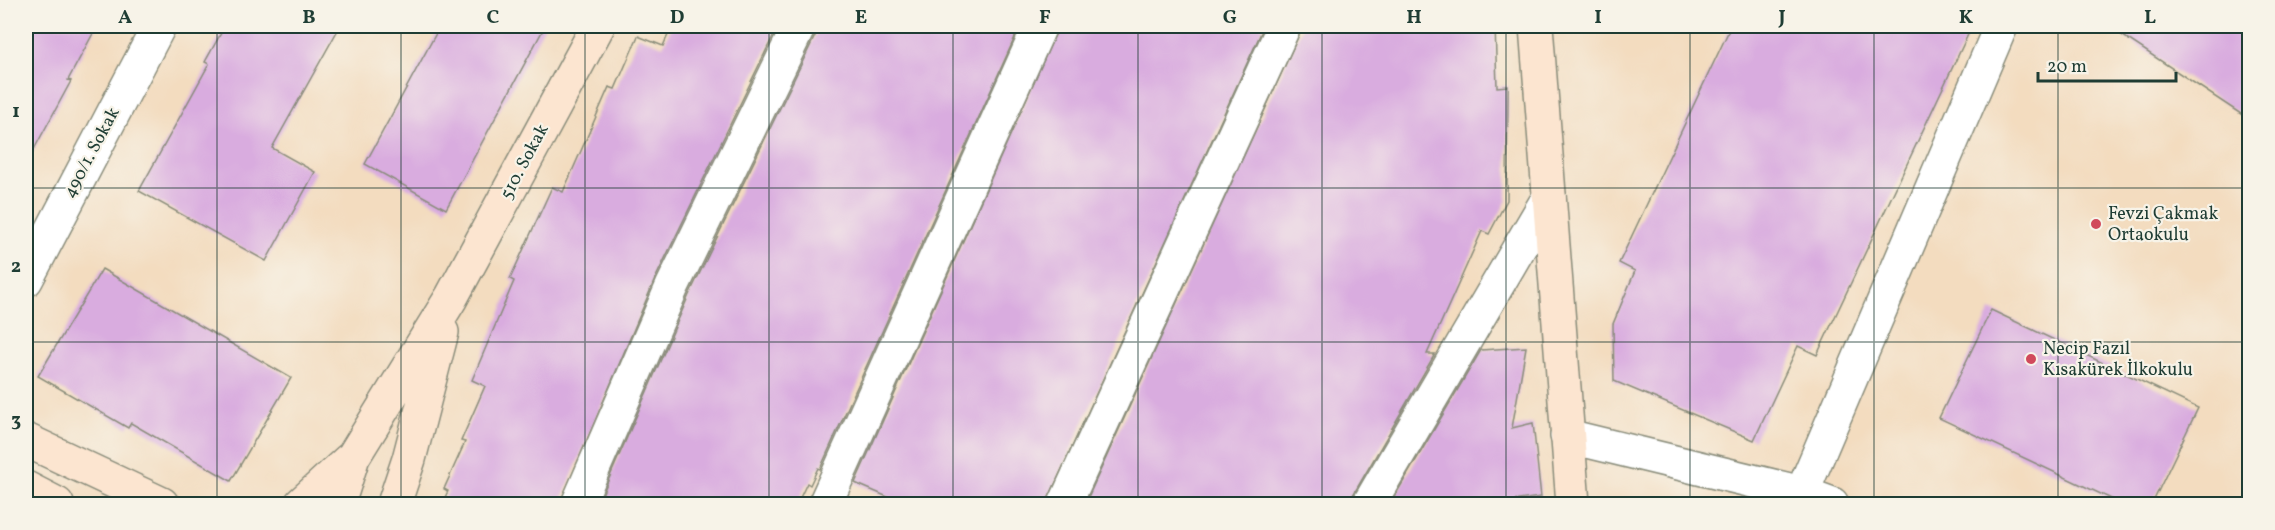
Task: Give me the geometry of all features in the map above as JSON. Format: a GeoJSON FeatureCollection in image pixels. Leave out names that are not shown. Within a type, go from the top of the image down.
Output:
{"type":"FeatureCollection","features":[{"type":"Feature","properties":{"kind":"main road","name":"510. Sokak"},"geometry":{"type":"LineString","coordinates":[[338,504],[353,457],[451,298],[598,26]]}},
{"type":"Feature","properties":{"kind":"main road"},"geometry":{"type":"LineString","coordinates":[[1536,26],[1573,504]]}},
{"type":"Feature","properties":{"kind":"main road","name":"510. Sokak"},"geometry":{"type":"LineString","coordinates":[[394,504],[409,459],[451,298]]}},
{"type":"Feature","properties":{"kind":"main road"},"geometry":{"type":"LineString","coordinates":[[26,440],[162,504]]}},
{"type":"Feature","properties":{"kind":"main road"},"geometry":{"type":"LineString","coordinates":[[300,504],[353,457]]}},
{"type":"Feature","properties":{"kind":"main road"},"geometry":{"type":"LineString","coordinates":[[26,488],[57,504]]}},
{"type":"Feature","properties":{"kind":"street","name":"490/1. Sokak"},"geometry":{"type":"LineString","coordinates":[[26,280],[159,26]]}},
{"type":"Feature","properties":{"kind":"street"},"geometry":{"type":"LineString","coordinates":[[578,504],[672,287],[799,26]]}},
{"type":"Feature","properties":{"kind":"street"},"geometry":{"type":"LineString","coordinates":[[825,504],[1040,26]]}},
{"type":"Feature","properties":{"kind":"street"},"geometry":{"type":"LineString","coordinates":[[1066,504],[1284,26]]}},
{"type":"Feature","properties":{"kind":"street"},"geometry":{"type":"LineString","coordinates":[[1567,436],[1817,499],[2001,26]]}},
{"type":"Feature","properties":{"kind":"street"},"geometry":{"type":"LineString","coordinates":[[1369,504],[1549,197]]}},
{"type":"Feature","properties":{"kind":"building"},"geometry":{"type":"Polygon","coordinates":[[[26,26],[97,26],[68,80],[71,81],[26,164],[26,26]]]}},
{"type":"Feature","properties":{"kind":"building"},"geometry":{"type":"Polygon","coordinates":[[[225,26],[340,26],[272,148],[315,172],[266,261],[139,191],[209,64],[205,62],[225,26]]]}},
{"type":"Feature","properties":{"kind":"building"},"geometry":{"type":"Polygon","coordinates":[[[440,26],[545,26],[446,209],[365,164],[440,26]]]}},
{"type":"Feature","properties":{"kind":"building"},"geometry":{"type":"Polygon","coordinates":[[[672,26],[778,26],[655,279],[560,504],[442,504],[448,491],[444,489],[465,442],[461,441],[485,386],[472,380],[514,281],[510,279],[552,187],[563,192],[609,87],[615,89],[638,36],[663,46],[672,26]]]}},
{"type":"Feature","properties":{"kind":"building"},"geometry":{"type":"Polygon","coordinates":[[[818,26],[1020,26],[820,469],[818,468],[810,485],[807,483],[797,504],[598,504],[689,295],[818,26]]]}},
{"type":"Feature","properties":{"kind":"building"},"geometry":{"type":"Polygon","coordinates":[[[1059,26],[1264,26],[1046,504],[904,504],[855,483],[1059,26]]]}},
{"type":"Feature","properties":{"kind":"building"},"geometry":{"type":"Polygon","coordinates":[[[1303,26],[1495,26],[1497,87],[1508,86],[1507,200],[1489,234],[1482,231],[1427,354],[1435,354],[1353,495],[1350,504],[1085,504],[1303,26]]]}},
{"type":"Feature","properties":{"kind":"building"},"geometry":{"type":"Polygon","coordinates":[[[1731,26],[1972,26],[1817,355],[1798,346],[1754,440],[1614,381],[1613,324],[1635,271],[1619,263],[1731,26]]]}},
{"type":"Feature","properties":{"kind":"building"},"geometry":{"type":"Polygon","coordinates":[[[2108,26],[2250,26],[2250,120],[2108,26]]]}},
{"type":"Feature","properties":{"kind":"building"},"geometry":{"type":"Polygon","coordinates":[[[102,269],[291,378],[231,481],[131,423],[128,428],[38,376],[102,269]]]}},
{"type":"Feature","properties":{"kind":"building","name":"Necip Fazıl Kısakürek İlkokulu"},"geometry":{"type":"Polygon","coordinates":[[[1991,310],[2198,408],[2152,504],[2122,504],[1939,418],[1991,310]]]}},
{"type":"Feature","properties":{"kind":"building"},"geometry":{"type":"Polygon","coordinates":[[[1526,347],[1512,428],[1533,423],[1541,497],[1491,504],[1390,504],[1481,350],[1526,347]]]}},
{"type":"Feature","properties":{"kind":"place","name":"Fevzi Çakmak Ortaokulu"},"geometry":{"type":"Point","coordinates":[2096,224]}},
{"type":"Feature","properties":{"kind":"place","name":"Necip Fazıl Kısakürek İlkokulu"},"geometry":{"type":"Point","coordinates":[2031,359]}}]}
